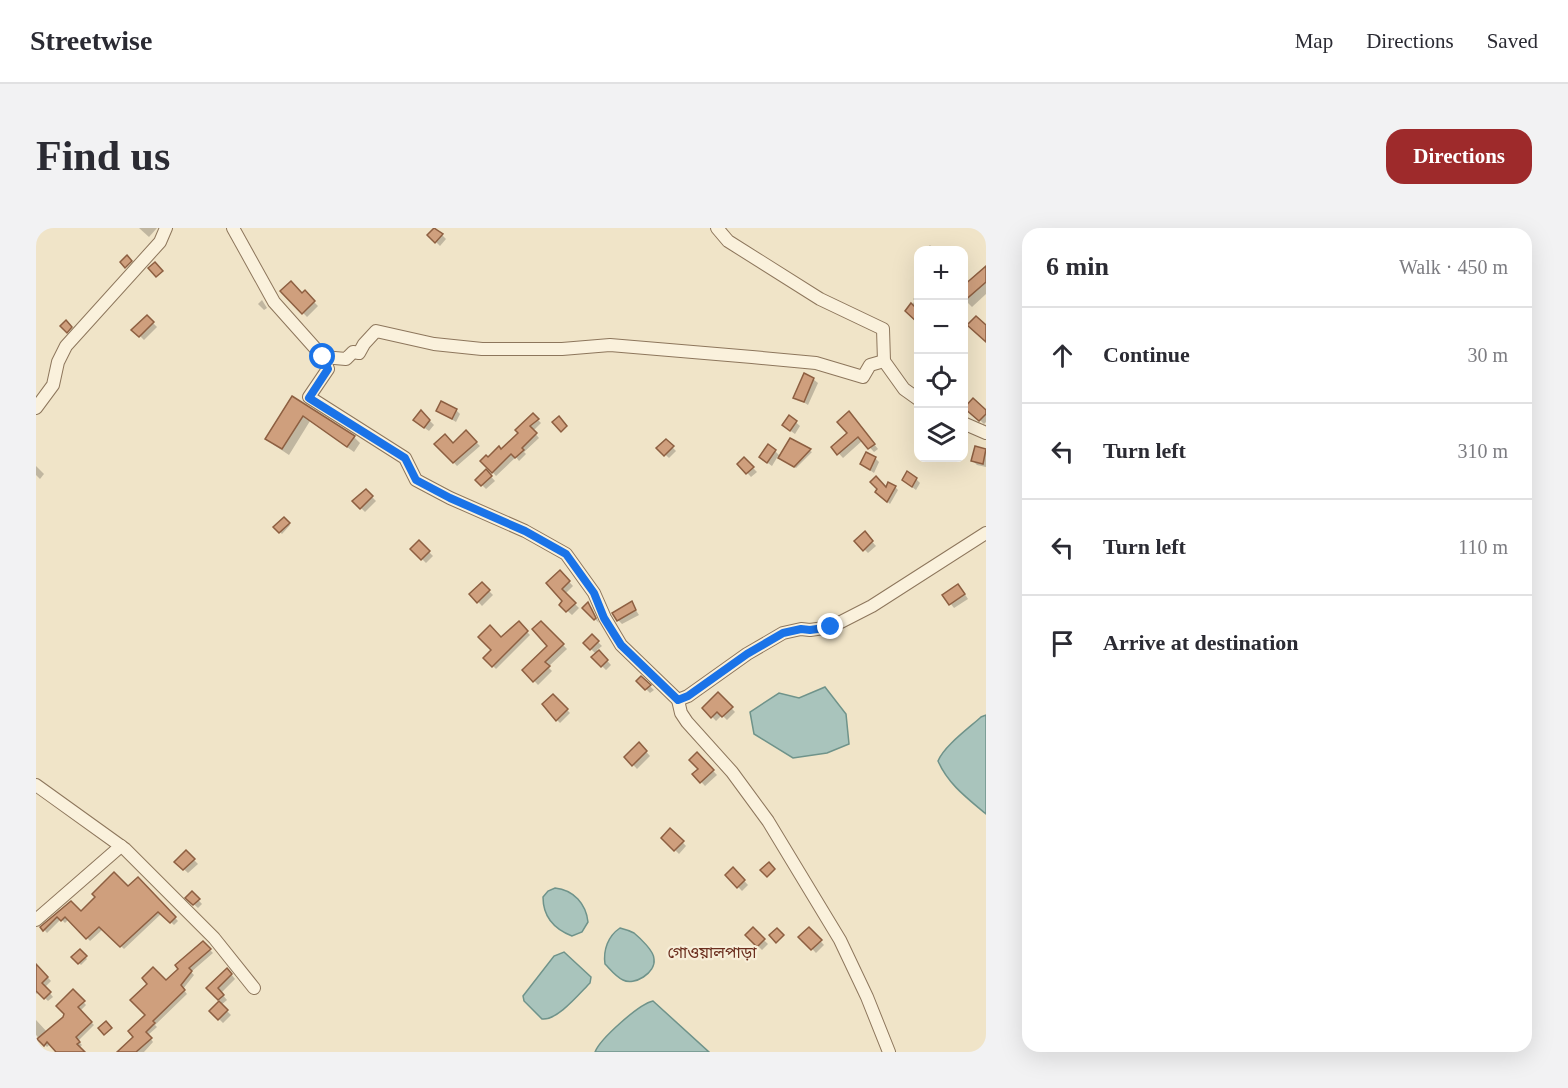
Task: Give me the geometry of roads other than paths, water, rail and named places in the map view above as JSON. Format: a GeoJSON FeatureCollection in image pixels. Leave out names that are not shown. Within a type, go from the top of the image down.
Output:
{"type":"FeatureCollection","features":[{"type":"Feature","properties":{"kind":"street"},"geometry":{"type":"LineString","coordinates":[[36,408],[53,385],[58,362],[66,346],[160,242],[166,228]]}},
{"type":"Feature","properties":{"kind":"street"},"geometry":{"type":"LineString","coordinates":[[233,228],[274,302],[323,357],[328,369],[309,398],[405,458],[416,480],[450,498],[525,531],[566,554],[594,593],[604,618],[621,645],[678,700],[681,713],[687,722],[732,772],[768,821],[840,940],[889,1052]]}},
{"type":"Feature","properties":{"kind":"street"},"geometry":{"type":"LineString","coordinates":[[717,228],[729,241],[820,299],[883,329],[884,361],[904,389],[914,396]]}},
{"type":"Feature","properties":{"kind":"street"},"geometry":{"type":"LineString","coordinates":[[323,357],[346,359],[353,352],[359,353],[376,331],[434,344],[482,349],[562,349],[610,345],[816,363],[863,377],[870,365],[884,361]]}},
{"type":"Feature","properties":{"kind":"street"},"geometry":{"type":"LineString","coordinates":[[968,425],[986,433]]}},
{"type":"Feature","properties":{"kind":"street"},"geometry":{"type":"LineString","coordinates":[[678,700],[688,696],[747,654],[783,633],[831,627],[872,606],[986,533]]}},
{"type":"Feature","properties":{"kind":"street"},"geometry":{"type":"LineString","coordinates":[[36,785],[121,846],[214,938],[254,988]]}},
{"type":"Feature","properties":{"kind":"street"},"geometry":{"type":"LineString","coordinates":[[36,920],[121,846]]}},
{"type":"Feature","properties":{"kind":"water"},"geometry":{"type":"Polygon","coordinates":[[[825,687],[846,714],[849,744],[827,753],[793,758],[754,734],[750,712],[779,693],[799,698],[825,687]]]}},
{"type":"Feature","properties":{"kind":"water"},"geometry":{"type":"Polygon","coordinates":[[[986,715],[986,814],[953,784],[938,761],[951,743],[986,715]]]}},
{"type":"Feature","properties":{"kind":"water"},"geometry":{"type":"Polygon","coordinates":[[[555,888],[568,892],[582,904],[588,922],[582,932],[572,936],[555,926],[547,916],[543,897],[555,888]]]}},
{"type":"Feature","properties":{"kind":"water"},"geometry":{"type":"Polygon","coordinates":[[[620,928],[634,933],[652,952],[654,964],[652,969],[638,980],[623,980],[605,964],[607,944],[620,928]]]}},
{"type":"Feature","properties":{"kind":"water"},"geometry":{"type":"Polygon","coordinates":[[[564,952],[591,977],[590,983],[561,1011],[554,1016],[542,1019],[524,1001],[523,996],[554,956],[564,952]]]}},
{"type":"Feature","properties":{"kind":"water"},"geometry":{"type":"Polygon","coordinates":[[[653,1001],[709,1052],[595,1052],[604,1039],[621,1023],[639,1008],[653,1001]]]}},
{"type":"Feature","properties":{"kind":"district","name":"গোওয়ালপাড়া"},"geometry":{"type":"Point","coordinates":[712,952]}}]}
